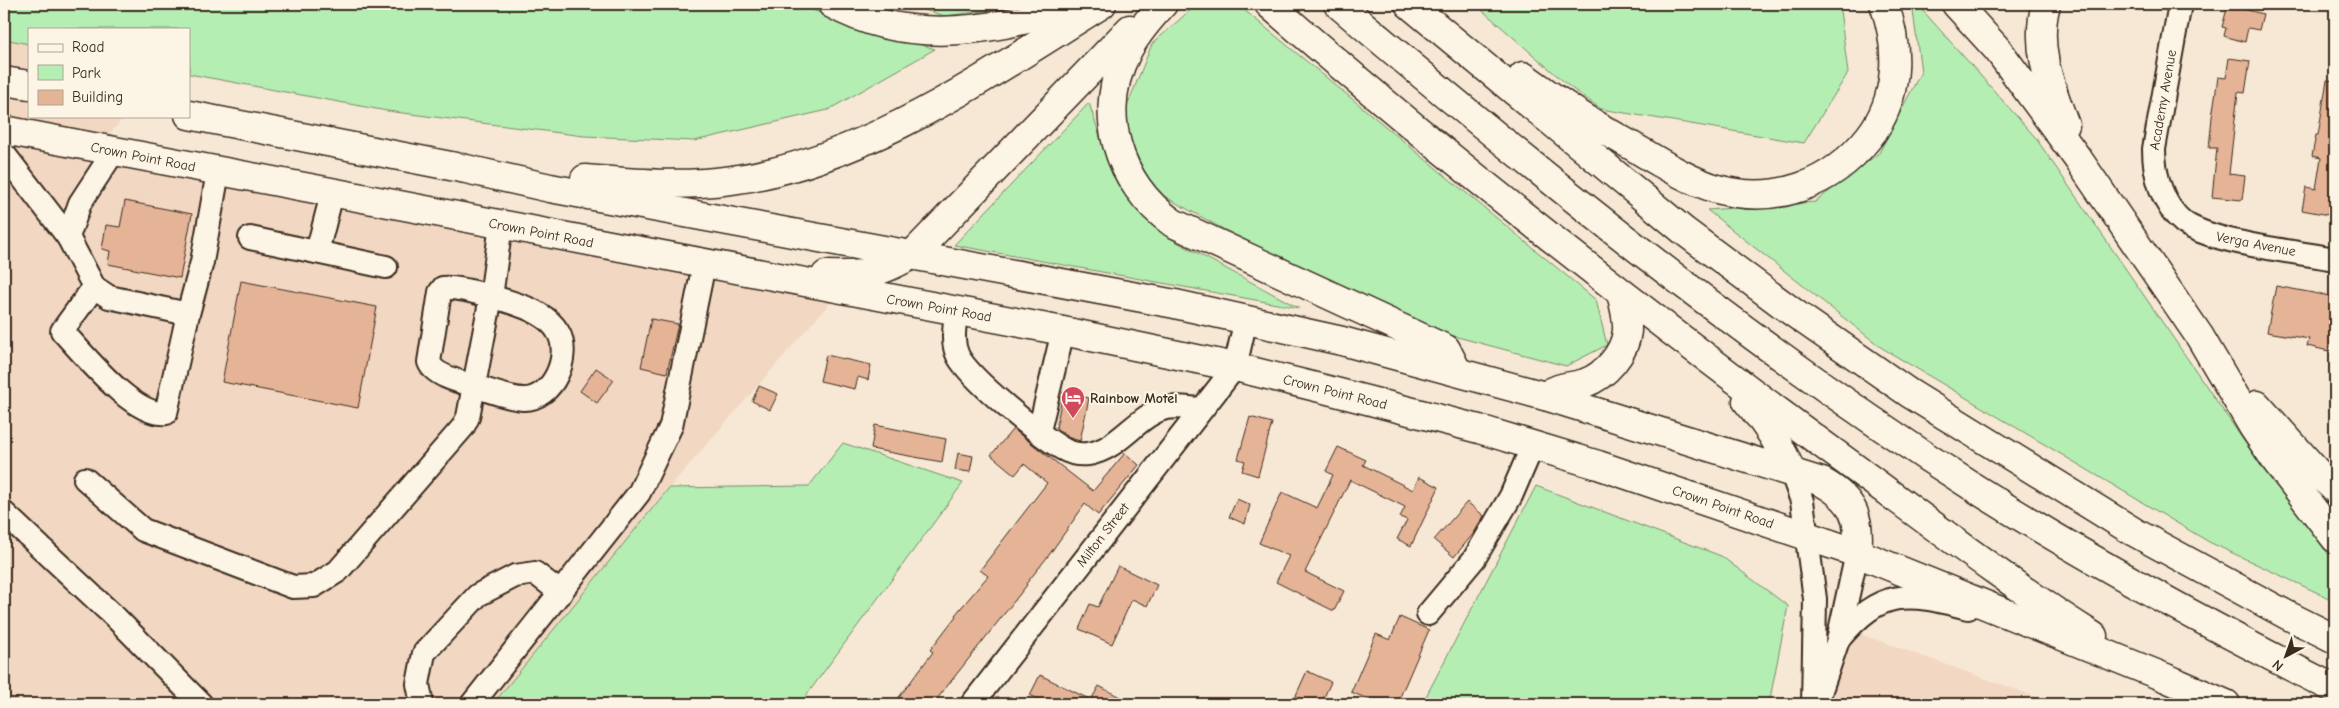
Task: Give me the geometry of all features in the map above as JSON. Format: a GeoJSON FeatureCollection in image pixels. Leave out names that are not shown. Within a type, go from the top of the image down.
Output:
{"type":"FeatureCollection","features":[{"type":"Feature","properties":{"kind":"highway"},"geometry":{"type":"LineString","coordinates":[[832,4],[856,16],[892,26],[946,31],[982,29],[1019,22],[1081,4]]}},
{"type":"Feature","properties":{"kind":"highway"},"geometry":{"type":"LineString","coordinates":[[466,169],[662,184],[711,183],[777,172],[842,150],[926,110],[976,82],[1102,4]]}},
{"type":"Feature","properties":{"kind":"highway"},"geometry":{"type":"LineString","coordinates":[[742,271],[858,276],[882,270],[913,254],[1130,29],[1161,4]]}},
{"type":"Feature","properties":{"kind":"highway"},"geometry":{"type":"LineString","coordinates":[[1161,4],[1128,48],[1116,81],[1113,96],[1112,122],[1117,145],[1128,173],[1143,196],[1173,223],[1446,349],[1457,371]]}},
{"type":"Feature","properties":{"kind":"highway"},"geometry":{"type":"LineString","coordinates":[[1270,4],[1420,133],[1621,293],[2003,577],[2092,636],[2166,678],[2226,704]]}},
{"type":"Feature","properties":{"kind":"highway"},"geometry":{"type":"LineString","coordinates":[[1338,4],[1526,160],[1698,294],[1795,366],[1891,432],[1974,487],[2077,549],[2178,607],[2335,689]]}},
{"type":"Feature","properties":{"kind":"highway"},"geometry":{"type":"LineString","coordinates":[[1410,5],[1466,31],[1547,94],[1591,123],[1666,166],[1716,188],[1736,193],[1762,194],[1804,187],[1826,176],[1842,166],[1872,132],[1889,96],[1894,73],[1892,26],[1884,4]]}},
{"type":"Feature","properties":{"kind":"highway"},"geometry":{"type":"LineString","coordinates":[[1956,4],[1998,50],[2078,160],[2200,337],[2253,427],[2335,538]]}},
{"type":"Feature","properties":{"kind":"highway"},"geometry":{"type":"LineString","coordinates":[[2046,4],[2041,24],[2043,60],[2049,83],[2078,160]]}},
{"type":"Feature","properties":{"kind":"highway"},"geometry":{"type":"LineString","coordinates":[[1410,5],[1684,231],[1794,313],[1900,387],[2134,532],[2335,639]]}},
{"type":"Feature","properties":{"kind":"highway"},"geometry":{"type":"LineString","coordinates":[[4,81],[28,85]]}},
{"type":"Feature","properties":{"kind":"highway"},"geometry":{"type":"LineString","coordinates":[[190,115],[466,169],[550,188],[913,254],[1246,319],[1342,341],[1457,371],[1545,396],[1822,482],[1844,498],[1854,510],[1858,522],[1857,553]]}},
{"type":"Feature","properties":{"kind":"highway","name":"Crown Point Road"},"geometry":{"type":"LineString","coordinates":[[4,130],[332,194],[1063,331],[1235,367],[1533,445],[1807,536],[1857,553],[2018,620],[2166,678]]}},
{"type":"Feature","properties":{"kind":"highway"},"geometry":{"type":"LineString","coordinates":[[1545,396],[1557,387],[1586,383],[1598,377],[1615,359],[1627,333],[1627,317],[1621,293]]}},
{"type":"Feature","properties":{"kind":"highway"},"geometry":{"type":"LineString","coordinates":[[2200,337],[2278,430],[2335,489]]}},
{"type":"Feature","properties":{"kind":"highway"},"geometry":{"type":"LineString","coordinates":[[1710,361],[1771,430],[1782,449],[1791,471]]}},
{"type":"Feature","properties":{"kind":"street","name":"Academy Avenue"},"geometry":{"type":"LineString","coordinates":[[2180,4],[2154,149],[2154,165],[2157,179],[2168,203],[2181,220]]}},
{"type":"Feature","properties":{"kind":"street"},"geometry":{"type":"LineString","coordinates":[[68,237],[80,203],[114,151]]}},
{"type":"Feature","properties":{"kind":"street"},"geometry":{"type":"LineString","coordinates":[[4,154],[68,237],[94,287],[109,297],[188,314]]}},
{"type":"Feature","properties":{"kind":"street"},"geometry":{"type":"LineString","coordinates":[[94,287],[62,331],[136,404],[156,414],[166,413],[188,314],[202,262],[218,172]]}},
{"type":"Feature","properties":{"kind":"street"},"geometry":{"type":"LineString","coordinates":[[317,252],[332,194]]}},
{"type":"Feature","properties":{"kind":"street","name":"Verga Avenue"},"geometry":{"type":"LineString","coordinates":[[2181,220],[2211,235],[2335,259]]}},
{"type":"Feature","properties":{"kind":"street"},"geometry":{"type":"LineString","coordinates":[[85,479],[142,530],[293,588],[314,586],[338,571],[463,427],[468,417],[491,297],[501,225]]}},
{"type":"Feature","properties":{"kind":"street"},"geometry":{"type":"LineString","coordinates":[[250,238],[386,266]]}},
{"type":"Feature","properties":{"kind":"street"},"geometry":{"type":"LineString","coordinates":[[472,704],[639,494],[671,426],[704,264]]}},
{"type":"Feature","properties":{"kind":"street"},"geometry":{"type":"LineString","coordinates":[[448,288],[491,297],[538,313],[548,320],[558,332],[563,346],[560,365],[555,379],[545,390],[523,399],[473,386],[434,371],[429,362],[440,292],[448,288]]}},
{"type":"Feature","properties":{"kind":"street"},"geometry":{"type":"LineString","coordinates":[[956,311],[954,340],[958,356],[971,374],[1063,450],[1076,454],[1089,454],[1117,441],[1152,415],[1165,408],[1200,409]]}},
{"type":"Feature","properties":{"kind":"street"},"geometry":{"type":"LineString","coordinates":[[1235,367],[1246,319]]}},
{"type":"Feature","properties":{"kind":"street"},"geometry":{"type":"LineString","coordinates":[[1039,431],[1063,331]]}},
{"type":"Feature","properties":{"kind":"street","name":"Milton Street"},"geometry":{"type":"LineString","coordinates":[[972,704],[1200,409],[1235,367]]}},
{"type":"Feature","properties":{"kind":"street"},"geometry":{"type":"LineString","coordinates":[[1428,614],[1478,552],[1511,496],[1533,445]]}},
{"type":"Feature","properties":{"kind":"street"},"geometry":{"type":"LineString","coordinates":[[1791,471],[1802,501],[1815,599],[1814,704]]}},
{"type":"Feature","properties":{"kind":"street"},"geometry":{"type":"LineString","coordinates":[[4,513],[116,618],[201,704]]}},
{"type":"Feature","properties":{"kind":"street"},"geometry":{"type":"LineString","coordinates":[[1814,704],[1838,640],[1857,553]]}},
{"type":"Feature","properties":{"kind":"street"},"geometry":{"type":"LineString","coordinates":[[422,704],[418,684],[424,653],[478,595],[515,576],[535,573],[561,592]]}},
{"type":"Feature","properties":{"kind":"street"},"geometry":{"type":"LineString","coordinates":[[1838,640],[1856,619],[1867,610],[1890,599],[1920,598],[1939,600],[2018,620]]}},
{"type":"Feature","properties":{"kind":"shaded area"},"geometry":{"type":"Polygon","coordinates":[[[4,4],[182,28],[28,28],[28,118],[123,118],[98,148],[841,290],[669,488],[493,704],[4,704],[4,4]]]}},
{"type":"Feature","properties":{"kind":"shaded area"},"geometry":{"type":"Polygon","coordinates":[[[1835,625],[2057,704],[1820,704],[1835,625]]]}},
{"type":"Feature","properties":{"kind":"green space"},"geometry":{"type":"Polygon","coordinates":[[[4,4],[805,4],[812,10],[935,49],[828,110],[694,141],[584,136],[387,111],[190,74],[190,28],[28,28],[28,44],[4,39],[4,4]]]}},
{"type":"Feature","properties":{"kind":"green space"},"geometry":{"type":"Polygon","coordinates":[[[904,4],[1015,4],[1007,8],[945,16],[904,4]]]}},
{"type":"Feature","properties":{"kind":"green space"},"geometry":{"type":"Polygon","coordinates":[[[1197,4],[1237,4],[1596,300],[1607,345],[1566,366],[1420,327],[1223,229],[1153,190],[1121,121],[1152,44],[1197,4]]]}},
{"type":"Feature","properties":{"kind":"green space"},"geometry":{"type":"Polygon","coordinates":[[[1475,4],[1846,4],[1840,10],[1848,73],[1804,143],[1601,109],[1570,87],[1475,4]]]}},
{"type":"Feature","properties":{"kind":"green space"},"geometry":{"type":"Polygon","coordinates":[[[1912,4],[1917,4],[2035,137],[2242,438],[2335,563],[2335,601],[2209,542],[1882,348],[1707,210],[1815,202],[1879,153],[1921,72],[1912,4]]]}},
{"type":"Feature","properties":{"kind":"green space"},"geometry":{"type":"Polygon","coordinates":[[[1089,103],[1113,176],[1164,235],[1299,308],[954,245],[1089,103]]]}},
{"type":"Feature","properties":{"kind":"green space"},"geometry":{"type":"Polygon","coordinates":[[[843,443],[963,483],[800,704],[493,704],[669,488],[809,486],[843,443]]]}},
{"type":"Feature","properties":{"kind":"green space"},"geometry":{"type":"Polygon","coordinates":[[[1536,486],[1721,556],[1788,606],[1769,704],[1422,704],[1536,486]]]}},
{"type":"Feature","properties":{"kind":"building"},"geometry":{"type":"Polygon","coordinates":[[[2228,5],[2263,14],[2259,30],[2248,28],[2245,42],[2224,36],[2226,28],[2222,27],[2228,5]]]}},
{"type":"Feature","properties":{"kind":"building"},"geometry":{"type":"Polygon","coordinates":[[[2229,58],[2250,61],[2245,93],[2238,92],[2229,174],[2245,176],[2242,200],[2212,197],[2217,148],[2209,148],[2212,117],[2218,77],[2226,78],[2229,58]]]}},
{"type":"Feature","properties":{"kind":"building"},"geometry":{"type":"Polygon","coordinates":[[[2327,80],[2335,81],[2334,216],[2302,210],[2306,187],[2316,189],[2321,158],[2312,156],[2316,135],[2318,135],[2327,80]]]}},
{"type":"Feature","properties":{"kind":"building"},"geometry":{"type":"Polygon","coordinates":[[[125,201],[192,214],[180,278],[108,264],[110,251],[102,249],[106,225],[120,227],[125,201]]]}},
{"type":"Feature","properties":{"kind":"building"},"geometry":{"type":"Polygon","coordinates":[[[241,281],[377,307],[358,408],[222,382],[241,281]]]}},
{"type":"Feature","properties":{"kind":"building"},"geometry":{"type":"Polygon","coordinates":[[[2276,286],[2335,297],[2335,318],[2329,351],[2307,346],[2309,339],[2267,332],[2276,286]]]}},
{"type":"Feature","properties":{"kind":"building"},"geometry":{"type":"Polygon","coordinates":[[[651,319],[678,324],[667,373],[641,367],[651,319]]]}},
{"type":"Feature","properties":{"kind":"building"},"geometry":{"type":"Polygon","coordinates":[[[826,355],[871,365],[868,380],[858,377],[855,389],[820,381],[826,355]]]}},
{"type":"Feature","properties":{"kind":"building"},"geometry":{"type":"Polygon","coordinates":[[[596,368],[614,380],[597,403],[580,391],[596,368]]]}},
{"type":"Feature","properties":{"kind":"building"},"geometry":{"type":"Polygon","coordinates":[[[759,386],[778,394],[770,410],[752,401],[759,386]]]}},
{"type":"Feature","properties":{"kind":"building"},"geometry":{"type":"Polygon","coordinates":[[[1063,392],[1089,398],[1080,441],[1070,438],[1056,428],[1063,392]]]}},
{"type":"Feature","properties":{"kind":"building"},"geometry":{"type":"Polygon","coordinates":[[[1250,417],[1272,423],[1258,476],[1242,471],[1245,461],[1238,459],[1250,417]]]}},
{"type":"Feature","properties":{"kind":"building"},"geometry":{"type":"Polygon","coordinates":[[[875,425],[946,439],[942,462],[871,449],[875,425]]]}},
{"type":"Feature","properties":{"kind":"building"},"geometry":{"type":"Polygon","coordinates":[[[1013,429],[1093,491],[1125,453],[1139,465],[1098,515],[1085,504],[1027,585],[933,704],[894,704],[933,652],[930,650],[955,615],[988,576],[980,570],[1047,483],[1024,464],[1015,475],[991,455],[1013,429]]]}},
{"type":"Feature","properties":{"kind":"building"},"geometry":{"type":"Polygon","coordinates":[[[1338,447],[1366,460],[1363,465],[1413,490],[1419,477],[1439,487],[1411,546],[1397,539],[1407,520],[1400,517],[1405,507],[1350,480],[1305,572],[1344,591],[1334,611],[1276,582],[1289,556],[1259,543],[1282,492],[1317,508],[1333,475],[1326,471],[1338,447]]]}},
{"type":"Feature","properties":{"kind":"building"},"geometry":{"type":"Polygon","coordinates":[[[958,453],[973,456],[970,472],[955,470],[958,453]]]}},
{"type":"Feature","properties":{"kind":"building"},"geometry":{"type":"Polygon","coordinates":[[[1237,499],[1250,505],[1245,524],[1229,517],[1237,499]]]}},
{"type":"Feature","properties":{"kind":"building"},"geometry":{"type":"Polygon","coordinates":[[[1467,502],[1484,516],[1474,533],[1454,557],[1434,540],[1467,502]]]}},
{"type":"Feature","properties":{"kind":"building"},"geometry":{"type":"Polygon","coordinates":[[[1118,566],[1157,585],[1147,606],[1132,599],[1112,644],[1079,629],[1090,604],[1098,607],[1118,566]]]}},
{"type":"Feature","properties":{"kind":"building"},"geometry":{"type":"Polygon","coordinates":[[[1400,617],[1429,630],[1397,704],[1380,704],[1351,692],[1376,634],[1390,640],[1400,617]]]}},
{"type":"Feature","properties":{"kind":"building"},"geometry":{"type":"Polygon","coordinates":[[[1307,671],[1331,682],[1321,704],[1292,704],[1307,671]]]}},
{"type":"Feature","properties":{"kind":"building"},"geometry":{"type":"Polygon","coordinates":[[[1040,675],[1091,700],[1099,686],[1133,704],[1049,704],[1030,695],[1040,675]]]}},
{"type":"Feature","properties":{"kind":"place","name":"Rainbow Motel"},"geometry":{"type":"Point","coordinates":[1073,419]}}]}
